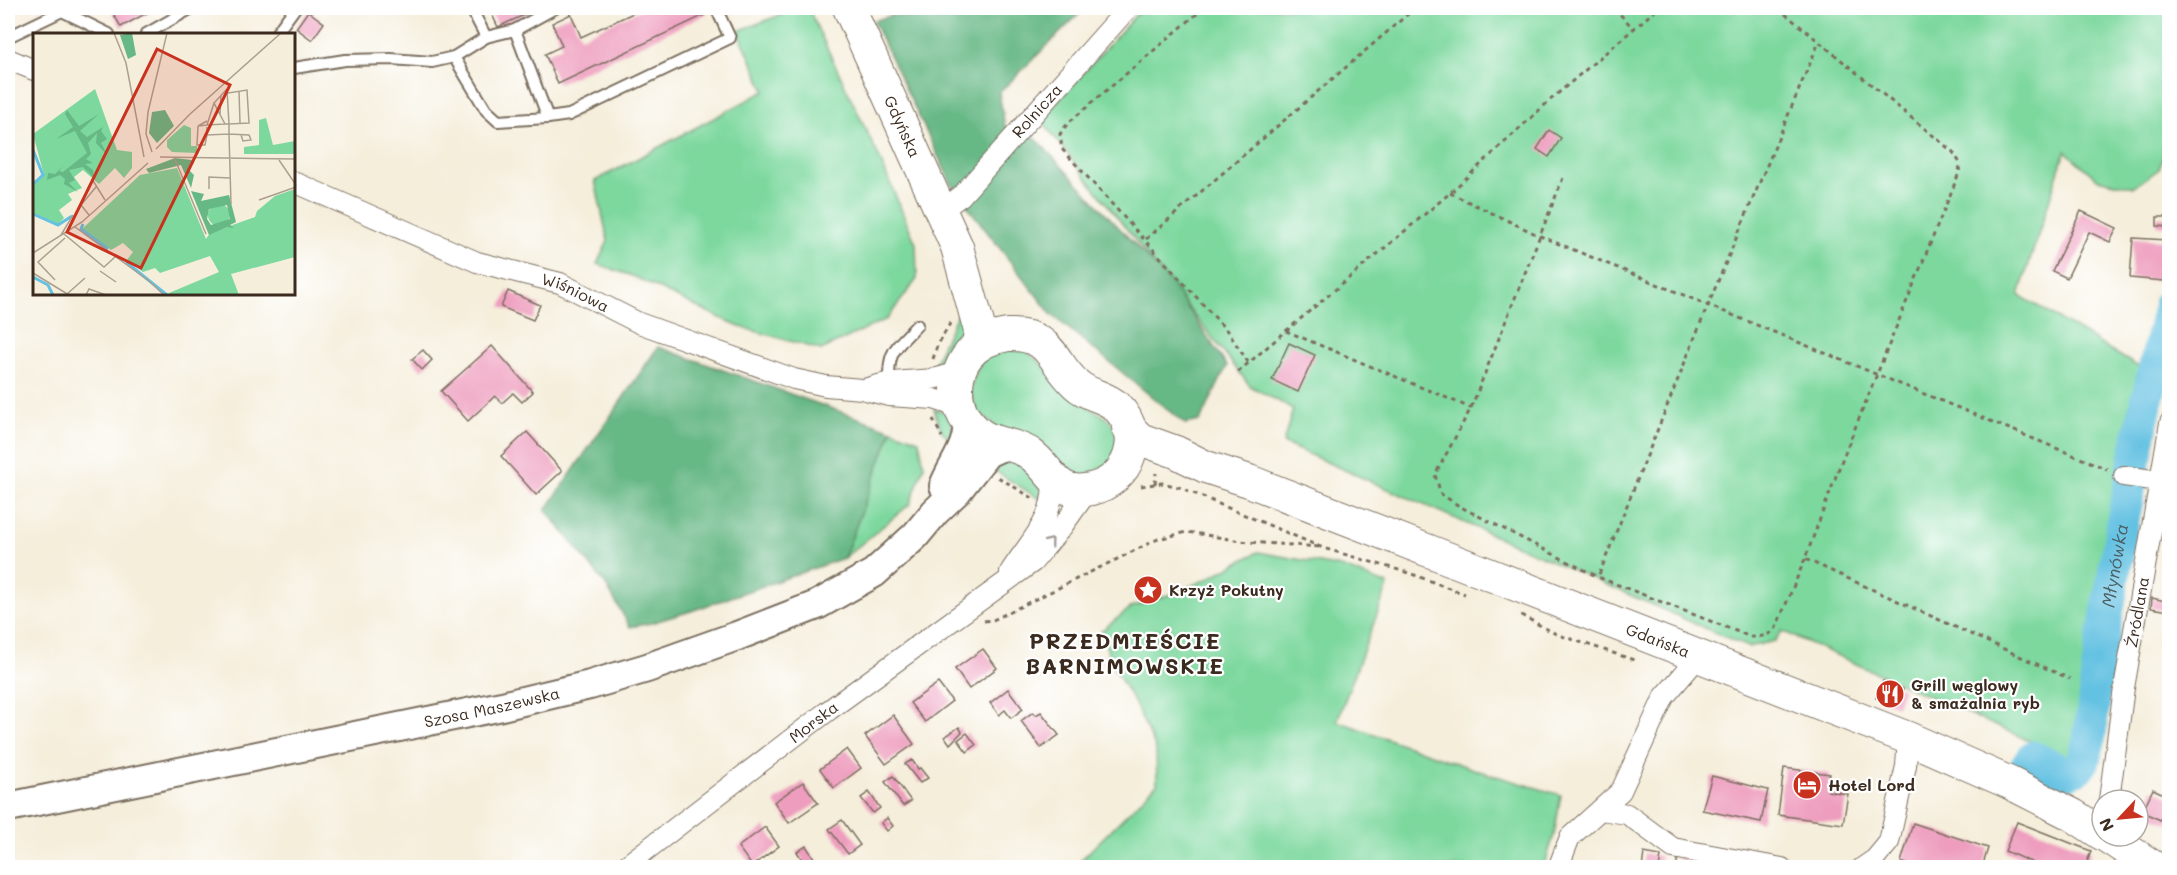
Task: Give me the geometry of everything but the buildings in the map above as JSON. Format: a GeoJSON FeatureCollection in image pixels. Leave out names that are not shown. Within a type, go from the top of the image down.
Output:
{"type":"FeatureCollection","features":[{"type":"Feature","properties":{"kind":"main road","name":"Gdyńska"},"geometry":{"type":"LineString","coordinates":[[849,8],[957,247],[980,331],[956,391],[965,418]]}},
{"type":"Feature","properties":{"kind":"main road","name":"Gdyńska"},"geometry":{"type":"LineString","coordinates":[[957,247],[980,278],[1006,325],[1021,336]]}},
{"type":"Feature","properties":{"kind":"main road"},"geometry":{"type":"LineString","coordinates":[[970,356],[1000,336],[1021,336],[1050,349],[1071,380],[1088,393],[1110,401],[1122,413],[1131,442],[1128,460],[1117,483]]}},
{"type":"Feature","properties":{"kind":"main road"},"geometry":{"type":"LineString","coordinates":[[965,418],[974,430],[988,440],[1022,449],[1031,455],[1051,494]]}},
{"type":"Feature","properties":{"kind":"main road","name":"Szosa Maszewska"},"geometry":{"type":"LineString","coordinates":[[965,418],[969,458]]}},
{"type":"Feature","properties":{"kind":"main road","name":"Gdańska"},"geometry":{"type":"LineString","coordinates":[[1128,427],[1140,439],[1176,452],[1206,467],[1442,556],[1908,738],[2010,783],[2090,824]]}},
{"type":"Feature","properties":{"kind":"main road","name":"Szosa Maszewska"},"geometry":{"type":"LineString","coordinates":[[8,807],[502,706],[590,685],[647,668],[757,628],[839,594],[874,573],[915,536],[935,512],[948,476],[969,458],[1007,444]]}},
{"type":"Feature","properties":{"kind":"main road","name":"Gdańska"},"geometry":{"type":"LineString","coordinates":[[1051,494],[1065,488],[1074,490],[1117,483],[1152,466],[1206,467]]}},
{"type":"Feature","properties":{"kind":"main road","name":"Gdańska"},"geometry":{"type":"LineString","coordinates":[[2128,848],[2155,867]]}},
{"type":"Feature","properties":{"kind":"street","name":"Rolnicza"},"geometry":{"type":"LineString","coordinates":[[940,211],[961,196],[1128,8]]}},
{"type":"Feature","properties":{"kind":"street"},"geometry":{"type":"LineString","coordinates":[[8,59],[33,70]]}},
{"type":"Feature","properties":{"kind":"street","name":"Wiśniowa"},"geometry":{"type":"LineString","coordinates":[[296,183],[477,262],[560,283],[639,322],[794,379],[826,386],[889,389],[946,376],[955,372],[970,356]]}},
{"type":"Feature","properties":{"kind":"street","name":"Wiśniowa"},"geometry":{"type":"LineString","coordinates":[[889,389],[949,404],[965,418]]}},
{"type":"Feature","properties":{"kind":"street","name":"Źródlana"},"geometry":{"type":"LineString","coordinates":[[2111,788],[2153,480],[2169,423]]}},
{"type":"Feature","properties":{"kind":"street"},"geometry":{"type":"LineString","coordinates":[[2124,476],[2153,480]]}},
{"type":"Feature","properties":{"kind":"street","name":"Morska"},"geometry":{"type":"LineString","coordinates":[[623,867],[829,710],[1033,561],[1082,499],[1117,483]]}},
{"type":"Feature","properties":{"kind":"street","name":"Morska"},"geometry":{"type":"LineString","coordinates":[[1006,580],[1039,530],[1051,494]]}},
{"type":"Feature","properties":{"kind":"street"},"geometry":{"type":"LineString","coordinates":[[1558,867],[1570,837],[1621,792],[1652,720],[1664,698],[1689,668],[1694,656]]}},
{"type":"Feature","properties":{"kind":"street"},"geometry":{"type":"LineString","coordinates":[[1863,867],[1875,859],[1889,842],[1906,766],[1908,738]]}},
{"type":"Feature","properties":{"kind":"street"},"geometry":{"type":"LineString","coordinates":[[1601,810],[1626,814],[1673,848],[1782,867]]}},
{"type":"Feature","properties":{"kind":"lane"},"geometry":{"type":"LineString","coordinates":[[148,33],[192,8]]}},
{"type":"Feature","properties":{"kind":"lane"},"geometry":{"type":"LineString","coordinates":[[277,33],[295,8]]}},
{"type":"Feature","properties":{"kind":"lane"},"geometry":{"type":"LineString","coordinates":[[471,8],[486,37]]}},
{"type":"Feature","properties":{"kind":"lane"},"geometry":{"type":"LineString","coordinates":[[296,68],[345,60],[391,59],[432,62],[454,57],[486,37],[514,30],[555,8]]}},
{"type":"Feature","properties":{"kind":"lane"},"geometry":{"type":"LineString","coordinates":[[454,57],[486,110],[498,121],[569,116],[730,38],[716,8]]}},
{"type":"Feature","properties":{"kind":"lane"},"geometry":{"type":"LineString","coordinates":[[8,37],[63,9],[107,33]]}},
{"type":"Feature","properties":{"kind":"lane"},"geometry":{"type":"LineString","coordinates":[[514,30],[548,118]]}},
{"type":"Feature","properties":{"kind":"lane"},"geometry":{"type":"LineString","coordinates":[[889,389],[888,362],[893,351],[917,325]]}},
{"type":"Feature","properties":{"kind":"path"},"geometry":{"type":"LineString","coordinates":[[1204,8],[1068,123],[1060,134],[1062,149],[1228,332],[1248,362]]}},
{"type":"Feature","properties":{"kind":"path"},"geometry":{"type":"LineString","coordinates":[[1145,240],[1415,8]]}},
{"type":"Feature","properties":{"kind":"path"},"geometry":{"type":"LineString","coordinates":[[1614,8],[1634,29]]}},
{"type":"Feature","properties":{"kind":"path"},"geometry":{"type":"LineString","coordinates":[[1238,372],[1450,193],[1549,101],[1658,8]]}},
{"type":"Feature","properties":{"kind":"path"},"geometry":{"type":"LineString","coordinates":[[1563,178],[1471,408],[1435,475],[1441,494],[1459,506],[1598,577],[1751,637],[1769,634],[1775,630],[1805,559],[1842,460],[1959,173],[1960,163],[1953,152],[1778,8]]}},
{"type":"Feature","properties":{"kind":"path"},"geometry":{"type":"LineString","coordinates":[[1598,577],[1818,42]]}},
{"type":"Feature","properties":{"kind":"path"},"geometry":{"type":"LineString","coordinates":[[1450,193],[1540,236],[2124,476]]}},
{"type":"Feature","properties":{"kind":"path"},"geometry":{"type":"LineString","coordinates":[[930,379],[937,346],[955,312]]}},
{"type":"Feature","properties":{"kind":"path"},"geometry":{"type":"LineString","coordinates":[[1286,331],[1471,408]]}},
{"type":"Feature","properties":{"kind":"path"},"geometry":{"type":"LineString","coordinates":[[930,399],[930,412],[936,429],[946,443],[969,458],[1051,494]]}},
{"type":"Feature","properties":{"kind":"path"},"geometry":{"type":"LineString","coordinates":[[1155,484],[1156,472]]}},
{"type":"Feature","properties":{"kind":"path"},"geometry":{"type":"LineString","coordinates":[[1117,483],[1179,487],[1323,548],[1409,573],[1474,597]]}},
{"type":"Feature","properties":{"kind":"path"},"geometry":{"type":"LineString","coordinates":[[984,621],[993,620],[1158,539],[1186,532],[1248,542],[1323,548]]}},
{"type":"Feature","properties":{"kind":"path"},"geometry":{"type":"LineString","coordinates":[[1805,559],[2070,679]]}},
{"type":"Feature","properties":{"kind":"green space"},"geometry":{"type":"Polygon","coordinates":[[[799,8],[808,8],[879,157],[916,244],[917,279],[887,319],[821,350],[737,326],[635,277],[597,264],[608,241],[595,181],[765,91],[738,31],[799,8]]]}},
{"type":"Feature","properties":{"kind":"green space"},"geometry":{"type":"Polygon","coordinates":[[[933,8],[983,8],[1009,11],[1010,8],[1085,8],[999,93],[1005,127],[1034,137],[1171,283],[1227,366],[1200,421],[1185,424],[1051,314],[954,189],[873,21],[893,15],[919,18],[933,8]]]}},
{"type":"Feature","properties":{"kind":"green space"},"geometry":{"type":"Polygon","coordinates":[[[1142,8],[2169,8],[2169,137],[2159,169],[2134,187],[2097,179],[2065,151],[2019,295],[2142,369],[2076,750],[2068,758],[1782,631],[1775,641],[1748,647],[1283,443],[1293,409],[1250,386],[1041,120],[1142,8]]]}},
{"type":"Feature","properties":{"kind":"green space"},"geometry":{"type":"Polygon","coordinates":[[[959,309],[973,326],[950,361],[934,370],[939,354],[959,309]]]}},
{"type":"Feature","properties":{"kind":"green space"},"geometry":{"type":"Polygon","coordinates":[[[658,347],[892,430],[844,558],[691,611],[630,627],[606,585],[546,510],[658,347]]]}},
{"type":"Feature","properties":{"kind":"green space"},"geometry":{"type":"Polygon","coordinates":[[[1000,349],[1026,350],[1092,409],[1110,420],[1118,439],[1110,465],[1080,478],[1000,430],[977,412],[970,389],[979,363],[1000,349]]]}},
{"type":"Feature","properties":{"kind":"green space"},"geometry":{"type":"Polygon","coordinates":[[[934,409],[945,412],[953,425],[954,445],[941,430],[934,409]]]}},
{"type":"Feature","properties":{"kind":"green space"},"geometry":{"type":"Polygon","coordinates":[[[892,430],[919,440],[924,466],[910,504],[844,558],[892,430]]]}},
{"type":"Feature","properties":{"kind":"green space"},"geometry":{"type":"Polygon","coordinates":[[[1018,458],[1041,488],[1041,500],[984,464],[1018,458]]]}},
{"type":"Feature","properties":{"kind":"green space"},"geometry":{"type":"Polygon","coordinates":[[[1258,552],[1341,567],[1388,585],[1337,721],[1479,771],[1561,795],[1554,835],[1544,867],[1073,868],[1157,784],[1156,749],[1134,702],[1112,665],[1101,631],[1132,607],[1205,580],[1258,552]]]}},
{"type":"Feature","properties":{"kind":"waterway","name":"Młynówka"},"geometry":{"type":"LineString","coordinates":[[2027,765],[2033,757],[2066,773],[2077,769],[2083,763],[2089,741],[2098,668],[2123,520],[2145,408],[2170,304]]}},
{"type":"Feature","properties":{"kind":"place","name":"Krzyż Pokutny"},"geometry":{"type":"Point","coordinates":[1148,590]}},
{"type":"Feature","properties":{"kind":"place","name":"Grill węglowy & smażalnia ryb"},"geometry":{"type":"Point","coordinates":[1890,694]}},
{"type":"Feature","properties":{"kind":"place","name":"Hotel Lord"},"geometry":{"type":"Point","coordinates":[1807,785]}},
{"type":"Feature","properties":{"kind":"district","name":"PRZEDMIEŚCIE BARNIMOWSKIE"},"geometry":{"type":"Point","coordinates":[1125,654]}}]}
